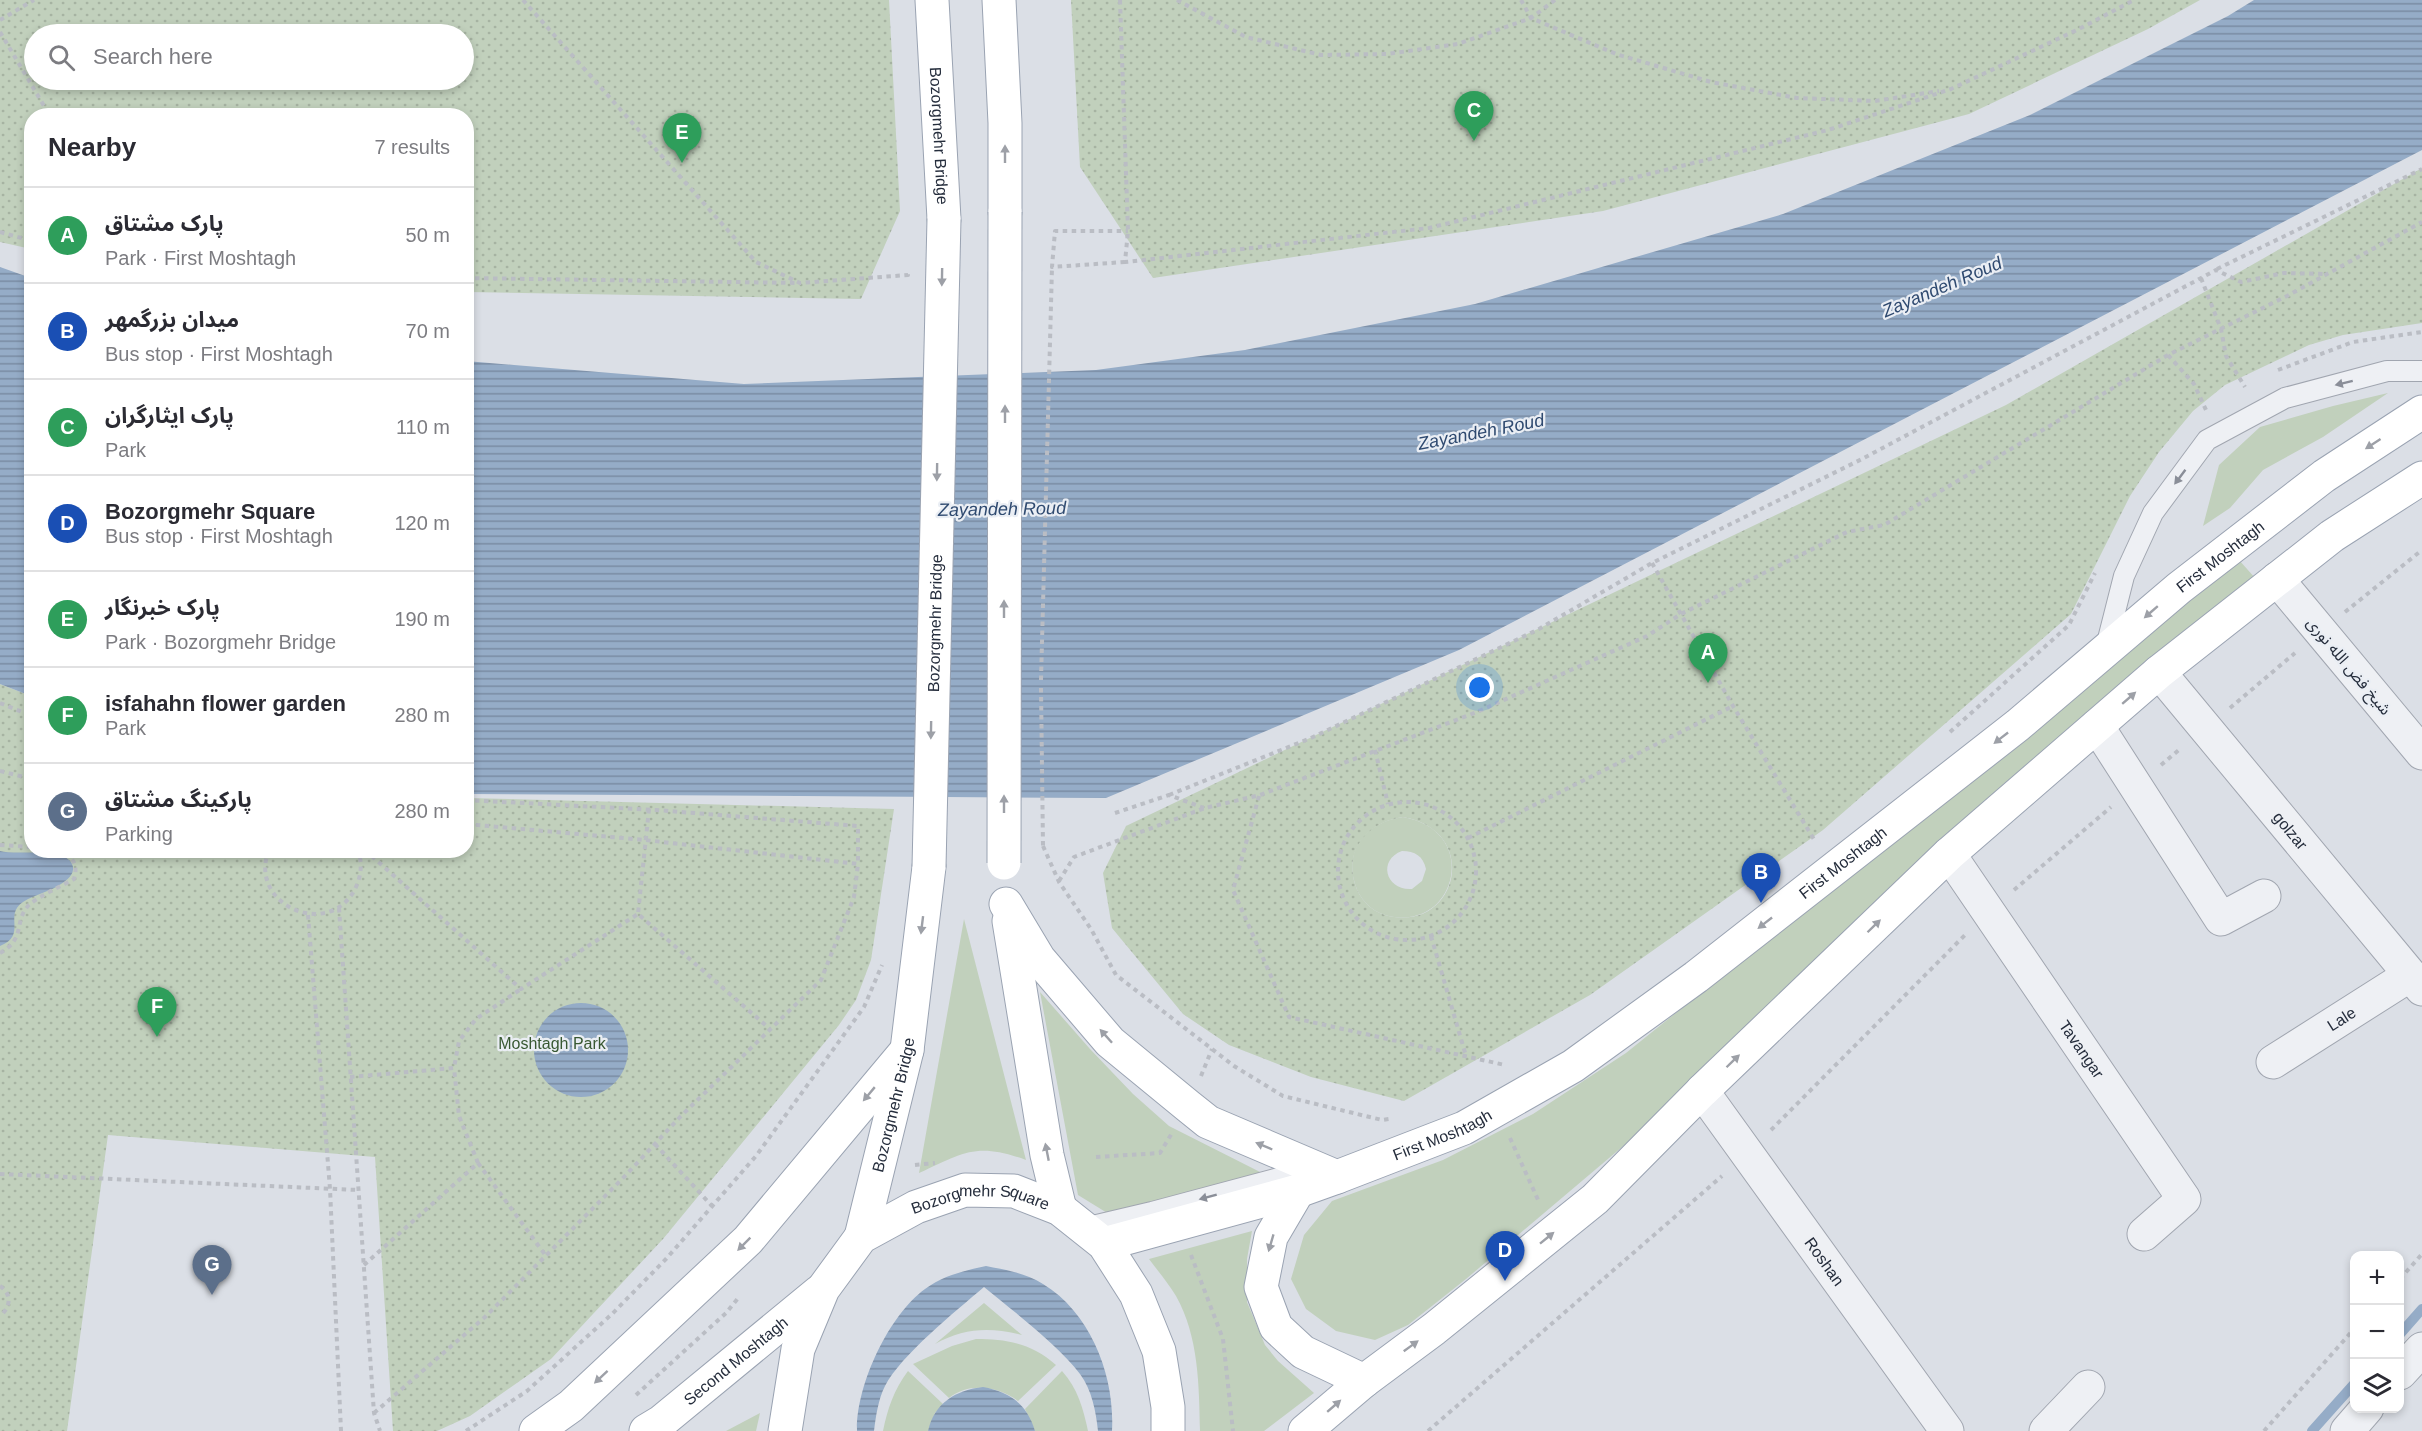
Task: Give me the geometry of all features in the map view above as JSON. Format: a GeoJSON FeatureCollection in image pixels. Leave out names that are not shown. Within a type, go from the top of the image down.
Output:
{"type":"FeatureCollection","features":[{"type":"Feature","properties":{"kind":"main road","name":"Bozorgmehr Bridge"},"geometry":{"type":"LineString","coordinates":[[861,1237],[907,1050],[929,867],[944,219],[932,0]]}},
{"type":"Feature","properties":{"kind":"main road"},"geometry":{"type":"LineString","coordinates":[[999,0],[1005,123],[1004,863],[1006,904],[1047,1155],[1082,1227],[1136,1294],[1159,1351],[1168,1407],[1168,1431]]}},
{"type":"Feature","properties":{"kind":"main road","name":"First Moshtagh"},"geometry":{"type":"LineString","coordinates":[[1082,1227],[1320,1183],[1464,1128],[1573,1066],[1696,977],[2018,725],[2179,588],[2324,476],[2422,412]]}},
{"type":"Feature","properties":{"kind":"main road"},"geometry":{"type":"LineString","coordinates":[[1305,1431],[1364,1381],[1434,1329],[1595,1199],[1702,1091],[1949,854],[2159,672],[2332,536],[2420,485]]}},
{"type":"Feature","properties":{"kind":"main road"},"geometry":{"type":"LineString","coordinates":[[1006,904],[1039,959],[1110,1042],[1208,1122],[1320,1183],[1271,1237],[1261,1287],[1276,1327],[1303,1352],[1364,1381]]}},
{"type":"Feature","properties":{"kind":"main road"},"geometry":{"type":"LineString","coordinates":[[536,1431],[571,1406],[748,1239],[907,1050]]}},
{"type":"Feature","properties":{"kind":"main road","name":"Bozorgmehr Square"},"geometry":{"type":"LineString","coordinates":[[785,1431],[798,1349],[823,1289],[861,1237],[916,1207],[965,1190],[1014,1191],[1082,1227]]}},
{"type":"Feature","properties":{"kind":"main road","name":"Second Moshtagh"},"geometry":{"type":"LineString","coordinates":[[646,1431],[670,1415],[823,1289]]}},
{"type":"Feature","properties":{"kind":"street","name":"شیخ فض الله نوری"},"geometry":{"type":"LineString","coordinates":[[2277,579],[2422,753]]}},
{"type":"Feature","properties":{"kind":"street","name":"golzar"},"geometry":{"type":"LineString","coordinates":[[2159,672],[2416,982]]}},
{"type":"Feature","properties":{"kind":"street"},"geometry":{"type":"LineString","coordinates":[[2097,726],[2221,919],[2264,896]]}},
{"type":"Feature","properties":{"kind":"street","name":"Tavangar"},"geometry":{"type":"LineString","coordinates":[[1949,854],[2184,1199],[2144,1234]]}},
{"type":"Feature","properties":{"kind":"street","name":"Lale"},"geometry":{"type":"LineString","coordinates":[[2273,1062],[2416,982]]}},
{"type":"Feature","properties":{"kind":"street","name":"Roshan"},"geometry":{"type":"LineString","coordinates":[[1702,1091],[1947,1431]]}},
{"type":"Feature","properties":{"kind":"street"},"geometry":{"type":"LineString","coordinates":[[2404,1369],[2422,1349]]}},
{"type":"Feature","properties":{"kind":"street"},"geometry":{"type":"LineString","coordinates":[[2046,1431],[2088,1387]]}},
{"type":"Feature","properties":{"kind":"street"},"geometry":{"type":"LineString","coordinates":[[2347,1431],[2363,1413]]}},
{"type":"Feature","properties":{"kind":"lane"},"geometry":{"type":"LineString","coordinates":[[2105,652],[2124,576],[2153,513],[2207,440],[2285,398],[2387,371],[2422,371]]}},
{"type":"Feature","properties":{"kind":"path"},"geometry":{"type":"LineString","coordinates":[[0,20],[34,0]]}},
{"type":"Feature","properties":{"kind":"path"},"geometry":{"type":"LineString","coordinates":[[524,0],[756,262],[800,283]]}},
{"type":"Feature","properties":{"kind":"path"},"geometry":{"type":"LineString","coordinates":[[1120,0],[1128,231],[1125,262]]}},
{"type":"Feature","properties":{"kind":"path"},"geometry":{"type":"LineString","coordinates":[[1177,0],[1246,38],[1321,55],[1387,54],[1458,44],[1531,18],[1555,0]]}},
{"type":"Feature","properties":{"kind":"path"},"geometry":{"type":"LineString","coordinates":[[1521,0],[1531,18],[1616,54],[1711,82],[1797,98],[1875,101],[1951,89]]}},
{"type":"Feature","properties":{"kind":"path"},"geometry":{"type":"LineString","coordinates":[[1052,267],[1125,262],[1429,228],[1828,130],[1951,89],[2079,29],[2134,0]]}},
{"type":"Feature","properties":{"kind":"path"},"geometry":{"type":"LineString","coordinates":[[0,32],[24,72]]}},
{"type":"Feature","properties":{"kind":"path"},"geometry":{"type":"LineString","coordinates":[[35,90],[45,108]]}},
{"type":"Feature","properties":{"kind":"path"},"geometry":{"type":"LineString","coordinates":[[1114,813],[1169,795],[1311,738],[1539,629],[1652,563],[1862,459],[2201,278],[2422,169]]}},
{"type":"Feature","properties":{"kind":"path"},"geometry":{"type":"LineString","coordinates":[[1059,882],[1074,857],[1205,808],[1260,795],[1478,712],[1647,636],[1681,614],[1847,532],[1884,525],[2168,355],[2327,274],[2422,222]]}},
{"type":"Feature","properties":{"kind":"path"},"geometry":{"type":"LineString","coordinates":[[1128,231],[1055,231],[1052,267],[1040,684],[1043,846],[1059,882],[1091,929],[1116,975],[1234,1066],[1283,1096],[1382,1120],[1391,1119]]}},
{"type":"Feature","properties":{"kind":"path"},"geometry":{"type":"LineString","coordinates":[[0,232],[24,239]]}},
{"type":"Feature","properties":{"kind":"path"},"geometry":{"type":"LineString","coordinates":[[2217,270],[2241,282],[2284,273],[2327,274]]}},
{"type":"Feature","properties":{"kind":"path"},"geometry":{"type":"LineString","coordinates":[[474,278],[800,283],[908,275]]}},
{"type":"Feature","properties":{"kind":"path"},"geometry":{"type":"LineString","coordinates":[[2201,278],[2221,329],[2226,356],[2245,387]]}},
{"type":"Feature","properties":{"kind":"path"},"geometry":{"type":"LineString","coordinates":[[2168,355],[2194,384],[2207,413]]}},
{"type":"Feature","properties":{"kind":"path"},"geometry":{"type":"LineString","coordinates":[[1428,1431],[1747,1154],[1988,912],[2135,786],[2422,550]]}},
{"type":"Feature","properties":{"kind":"path"},"geometry":{"type":"LineString","coordinates":[[1652,563],[1733,706],[1820,850]]}},
{"type":"Feature","properties":{"kind":"path"},"geometry":{"type":"LineString","coordinates":[[1945,737],[2069,625]]}},
{"type":"Feature","properties":{"kind":"path"},"geometry":{"type":"LineString","coordinates":[[0,703],[24,713]]}},
{"type":"Feature","properties":{"kind":"path"},"geometry":{"type":"LineString","coordinates":[[1468,838],[1733,706]]}},
{"type":"Feature","properties":{"kind":"path"},"geometry":{"type":"LineString","coordinates":[[1375,750],[1388,804]]}},
{"type":"Feature","properties":{"kind":"path"},"geometry":{"type":"LineString","coordinates":[[0,771],[24,777]]}},
{"type":"Feature","properties":{"kind":"path"},"geometry":{"type":"LineString","coordinates":[[1169,795],[1205,808]]}},
{"type":"Feature","properties":{"kind":"path"},"geometry":{"type":"LineString","coordinates":[[1260,795],[1233,890],[1289,1017],[1514,1067]]}},
{"type":"Feature","properties":{"kind":"path"},"geometry":{"type":"LineString","coordinates":[[374,1413],[485,1317],[820,980],[854,897],[858,864],[858,826],[649,809],[474,800]]}},
{"type":"Feature","properties":{"kind":"path"},"geometry":{"type":"LineString","coordinates":[[1411,801],[1434,807],[1454,820],[1468,838],[1476,860],[1475,884],[1467,906],[1452,923],[1431,936],[1409,940],[1387,937],[1367,928],[1351,912],[1340,892],[1337,870],[1341,848],[1351,828],[1368,813],[1388,804],[1411,801]]}},
{"type":"Feature","properties":{"kind":"path"},"geometry":{"type":"LineString","coordinates":[[638,914],[649,809]]}},
{"type":"Feature","properties":{"kind":"path"},"geometry":{"type":"LineString","coordinates":[[474,825],[645,840],[858,864]]}},
{"type":"Feature","properties":{"kind":"path"},"geometry":{"type":"LineString","coordinates":[[0,845],[24,846]]}},
{"type":"Feature","properties":{"kind":"path"},"geometry":{"type":"LineString","coordinates":[[0,953],[7,949],[18,935],[22,914],[29,905],[74,879],[77,870],[73,858]]}},
{"type":"Feature","properties":{"kind":"path"},"geometry":{"type":"LineString","coordinates":[[266,858],[266,873],[270,889],[280,901],[293,910],[308,915],[325,914],[339,908],[351,897],[358,884],[361,869],[359,858]]}},
{"type":"Feature","properties":{"kind":"path"},"geometry":{"type":"LineString","coordinates":[[373,858],[521,989]]}},
{"type":"Feature","properties":{"kind":"path"},"geometry":{"type":"LineString","coordinates":[[339,908],[374,1413],[380,1431]]}},
{"type":"Feature","properties":{"kind":"path"},"geometry":{"type":"LineString","coordinates":[[546,1256],[478,1163],[459,1116],[454,1068],[459,1041],[476,1019],[638,914]]}},
{"type":"Feature","properties":{"kind":"path"},"geometry":{"type":"LineString","coordinates":[[638,914],[770,1029]]}},
{"type":"Feature","properties":{"kind":"path"},"geometry":{"type":"LineString","coordinates":[[308,915],[330,1189],[341,1431]]}},
{"type":"Feature","properties":{"kind":"path"},"geometry":{"type":"LineString","coordinates":[[1431,936],[1467,1056]]}},
{"type":"Feature","properties":{"kind":"path"},"geometry":{"type":"LineString","coordinates":[[466,1431],[527,1391],[612,1314],[660,1265],[756,1155],[864,1007],[885,958]]}},
{"type":"Feature","properties":{"kind":"path"},"geometry":{"type":"LineString","coordinates":[[350,1077],[454,1068]]}},
{"type":"Feature","properties":{"kind":"path"},"geometry":{"type":"LineString","coordinates":[[1497,1110],[1553,1233]]}},
{"type":"Feature","properties":{"kind":"path"},"geometry":{"type":"LineString","coordinates":[[655,1144],[712,1206]]}},
{"type":"Feature","properties":{"kind":"path"},"geometry":{"type":"LineString","coordinates":[[1096,1156],[1160,1153]]}},
{"type":"Feature","properties":{"kind":"path"},"geometry":{"type":"LineString","coordinates":[[364,1264],[478,1163]]}},
{"type":"Feature","properties":{"kind":"path"},"geometry":{"type":"LineString","coordinates":[[0,1174],[358,1190]]}},
{"type":"Feature","properties":{"kind":"path"},"geometry":{"type":"LineString","coordinates":[[1189,1249],[1223,1339],[1233,1431]]}},
{"type":"Feature","properties":{"kind":"path"},"geometry":{"type":"LineString","coordinates":[[2404,1274],[2422,1254]]}},
{"type":"Feature","properties":{"kind":"path"},"geometry":{"type":"LineString","coordinates":[[0,1286],[6,1290],[9,1301],[5,1312],[0,1316]]}},
{"type":"Feature","properties":{"kind":"path"},"geometry":{"type":"LineString","coordinates":[[2264,1431],[2350,1335]]}},
{"type":"Feature","properties":{"kind":"green space"},"geometry":{"type":"Polygon","coordinates":[[[0,0],[889,0],[900,211],[861,299],[474,292],[474,108],[24,108],[24,247],[0,242],[0,0]]]}},
{"type":"Feature","properties":{"kind":"green space"},"geometry":{"type":"Polygon","coordinates":[[[1071,0],[2200,0],[2148,29],[1969,114],[1603,211],[1153,278],[1080,167],[1071,0]]]}},
{"type":"Feature","properties":{"kind":"green space"},"geometry":{"type":"Polygon","coordinates":[[[2422,168],[2422,323],[2343,335],[2309,345],[2225,385],[2193,411],[2159,452],[2130,496],[2071,614],[1823,830],[1590,995],[1404,1101],[1311,1077],[1229,1045],[1183,1014],[1112,928],[1103,873],[1126,826],[2006,405],[2422,168]],[[1403,817],[1391,820],[1370,831],[1356,848],[1353,859],[1355,884],[1359,894],[1375,910],[1385,915],[1410,917],[1429,910],[1443,896],[1451,879],[1451,859],[1444,841],[1428,826],[1403,817]]]}},
{"type":"Feature","properties":{"kind":"green space"},"geometry":{"type":"Polygon","coordinates":[[[2388,393],[2323,437],[2263,470],[2230,508],[2203,526],[2219,465],[2260,427],[2388,393]]]}},
{"type":"Feature","properties":{"kind":"green space"},"geometry":{"type":"Polygon","coordinates":[[[2239,560],[2256,579],[1864,915],[1628,1142],[1466,1279],[1408,1325],[1375,1340],[1336,1331],[1306,1309],[1291,1279],[1304,1235],[1332,1201],[1443,1160],[1533,1114],[1626,1053],[2239,560]]]}},
{"type":"Feature","properties":{"kind":"green space","name":"Moshtagh Park"},"geometry":{"type":"Polygon","coordinates":[[[0,684],[24,693],[24,858],[474,858],[474,798],[894,809],[871,960],[856,1000],[839,1025],[663,1239],[551,1359],[470,1416],[437,1431],[393,1431],[375,1157],[108,1135],[67,1431],[0,1431],[0,684]]]}},
{"type":"Feature","properties":{"kind":"green space"},"geometry":{"type":"Polygon","coordinates":[[[1403,817],[1428,826],[1444,841],[1451,859],[1451,879],[1443,896],[1429,910],[1409,917],[1385,915],[1370,907],[1357,889],[1352,871],[1356,848],[1362,838],[1379,824],[1403,817]],[[1407,851],[1394,855],[1387,868],[1391,880],[1396,885],[1412,889],[1422,881],[1426,869],[1421,858],[1407,851]]]}},
{"type":"Feature","properties":{"kind":"green space"},"geometry":{"type":"Polygon","coordinates":[[[964,919],[1026,1160],[995,1151],[971,1152],[919,1173],[964,919]]]}},
{"type":"Feature","properties":{"kind":"green space"},"geometry":{"type":"Polygon","coordinates":[[[1040,992],[1133,1094],[1169,1126],[1268,1176],[1117,1219],[1078,1195],[1040,992]]]}},
{"type":"Feature","properties":{"kind":"green space"},"geometry":{"type":"Polygon","coordinates":[[[1252,1231],[1247,1259],[1247,1302],[1265,1345],[1278,1361],[1314,1393],[1264,1431],[1200,1431],[1196,1362],[1189,1328],[1176,1296],[1149,1259],[1252,1231]]]}},
{"type":"Feature","properties":{"kind":"green space"},"geometry":{"type":"Polygon","coordinates":[[[984,1303],[1022,1335],[977,1330],[956,1335],[935,1344],[984,1303]]]}},
{"type":"Feature","properties":{"kind":"green space"},"geometry":{"type":"Polygon","coordinates":[[[976,1339],[1008,1341],[1028,1347],[1056,1365],[1018,1401],[1002,1392],[984,1388],[965,1390],[949,1398],[913,1364],[952,1346],[976,1339]]]}},
{"type":"Feature","properties":{"kind":"green space"},"geometry":{"type":"Polygon","coordinates":[[[908,1371],[943,1404],[935,1413],[928,1431],[883,1431],[892,1399],[908,1371]]]}},
{"type":"Feature","properties":{"kind":"green space"},"geometry":{"type":"Polygon","coordinates":[[[1062,1371],[1079,1399],[1088,1431],[1035,1431],[1025,1409],[1062,1371]]]}},
{"type":"Feature","properties":{"kind":"green space"},"geometry":{"type":"Polygon","coordinates":[[[760,1413],[756,1431],[726,1431],[760,1413]]]}},
{"type":"Feature","properties":{"kind":"water","name":"Zayandeh Roud"},"geometry":{"type":"Polygon","coordinates":[[[2254,0],[2422,0],[2422,150],[1459,650],[1106,798],[474,794],[474,362],[744,384],[1096,370],[1245,350],[1475,304],[1783,214],[2030,115],[2228,16],[2254,0]]]}},
{"type":"Feature","properties":{"kind":"water"},"geometry":{"type":"Polygon","coordinates":[[[0,267],[24,276],[24,693],[0,684],[0,267]]]}},
{"type":"Feature","properties":{"kind":"water"},"geometry":{"type":"Polygon","coordinates":[[[0,851],[24,852],[24,858],[66,858],[69,860],[73,867],[70,877],[17,907],[13,936],[0,946],[0,851]]]}},
{"type":"Feature","properties":{"kind":"water"},"geometry":{"type":"Polygon","coordinates":[[[572,1003],[590,1003],[615,1016],[625,1032],[628,1050],[625,1068],[615,1084],[590,1097],[572,1097],[547,1084],[534,1059],[534,1041],[547,1016],[572,1003]]]}},
{"type":"Feature","properties":{"kind":"water"},"geometry":{"type":"Polygon","coordinates":[[[986,1266],[1016,1272],[1036,1280],[1060,1296],[1074,1311],[1097,1348],[1104,1368],[1112,1410],[1112,1431],[1098,1431],[1090,1394],[1084,1380],[1071,1363],[1034,1328],[984,1287],[916,1347],[893,1374],[881,1397],[874,1431],[857,1431],[858,1413],[868,1373],[887,1334],[899,1316],[911,1301],[932,1284],[954,1274],[986,1266]]]}},
{"type":"Feature","properties":{"kind":"water"},"geometry":{"type":"Polygon","coordinates":[[[983,1387],[1001,1392],[1016,1401],[1027,1413],[1035,1431],[928,1431],[935,1413],[948,1400],[964,1391],[983,1387]]]}},
{"type":"Feature","properties":{"kind":"waterway"},"geometry":{"type":"LineString","coordinates":[[2404,1329],[2422,1309]]}},
{"type":"Feature","properties":{"kind":"waterway"},"geometry":{"type":"LineString","coordinates":[[2312,1431],[2350,1388]]}},
{"type":"Feature","properties":{"kind":"place","name":"پارک ایثارگران"},"geometry":{"type":"Point","coordinates":[1474,141]}},
{"type":"Feature","properties":{"kind":"place","name":"پارک خبرنگار"},"geometry":{"type":"Point","coordinates":[682,163]}},
{"type":"Feature","properties":{"kind":"place","name":"پارک مشتاق"},"geometry":{"type":"Point","coordinates":[1708,683]}},
{"type":"Feature","properties":{"kind":"place","name":"میدان بزرگمهر"},"geometry":{"type":"Point","coordinates":[1761,903]}},
{"type":"Feature","properties":{"kind":"place","name":"isfahahn flower garden"},"geometry":{"type":"Point","coordinates":[157,1037]}},
{"type":"Feature","properties":{"kind":"place","name":"Bozorgmehr Square"},"geometry":{"type":"Point","coordinates":[1505,1281]}},
{"type":"Feature","properties":{"kind":"place","name":"پارکینگ مشتاق"},"geometry":{"type":"Point","coordinates":[212,1295]}}]}
